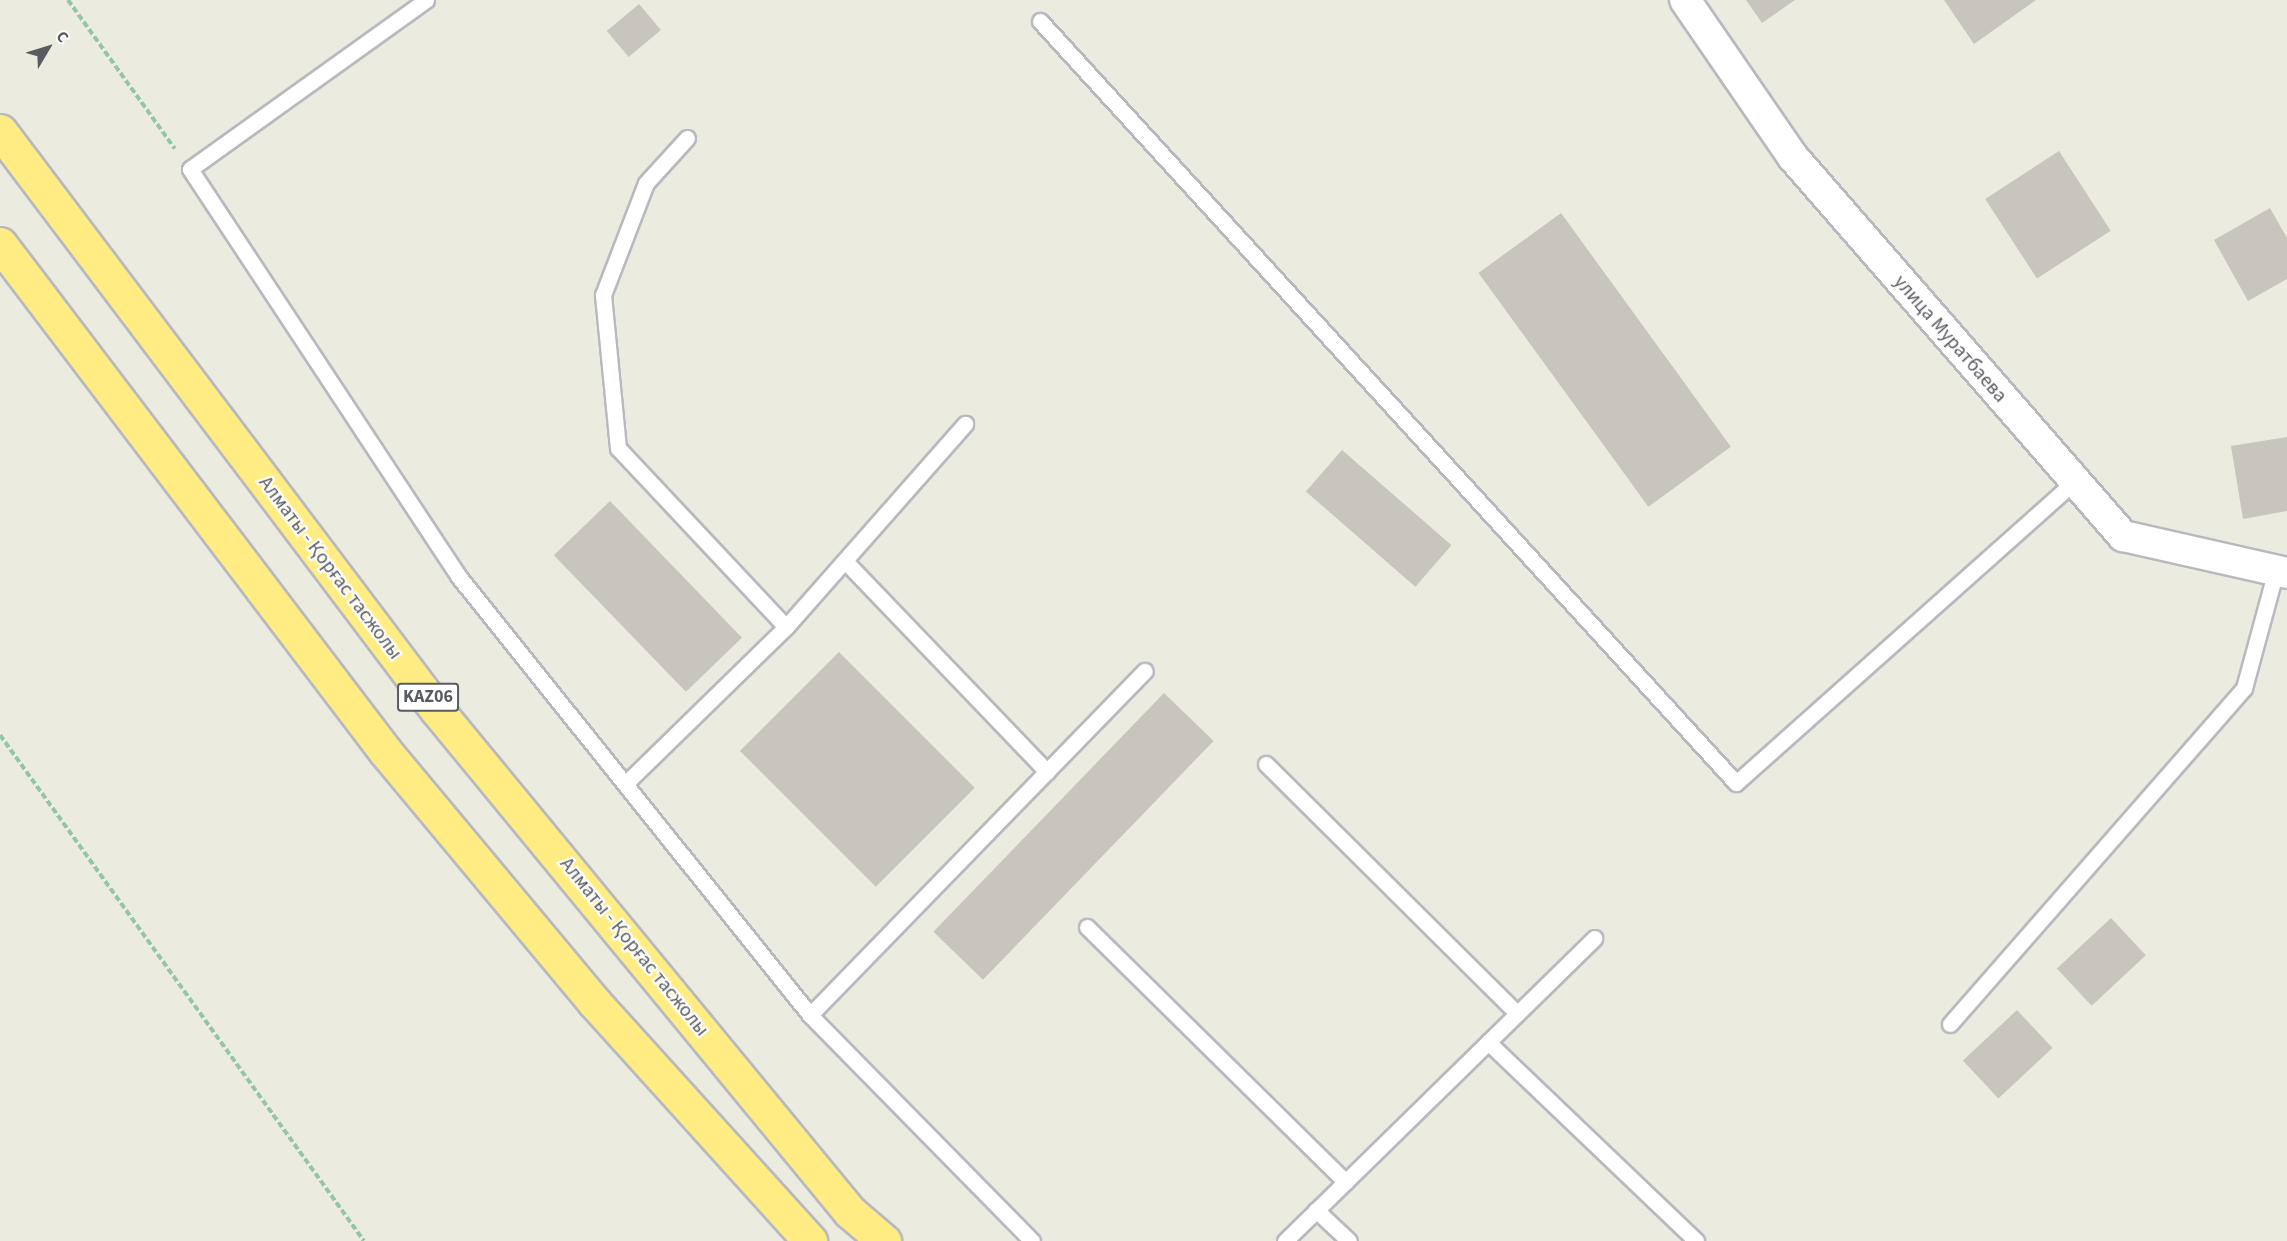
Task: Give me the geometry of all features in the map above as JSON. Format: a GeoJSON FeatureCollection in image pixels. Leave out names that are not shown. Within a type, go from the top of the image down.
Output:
{"type":"FeatureCollection","features":[{"type":"Feature","properties":{"kind":"highway","name":"Алматы - Қорғас тасжолы"},"geometry":{"type":"LineString","coordinates":[[0,131],[437,710],[850,1212],[884,1241]]}},
{"type":"Feature","properties":{"kind":"highway"},"geometry":{"type":"LineString","coordinates":[[0,244],[385,751],[596,1003],[810,1241]]}},
{"type":"Feature","properties":{"kind":"street","name":"улица Муратбаева"},"geometry":{"type":"LineString","coordinates":[[1685,0],[1793,157],[2123,536],[2281,572]]}},
{"type":"Feature","properties":{"kind":"lane"},"geometry":{"type":"LineString","coordinates":[[426,0],[190,169],[459,577],[810,1015],[1032,1241]]}},
{"type":"Feature","properties":{"kind":"lane"},"geometry":{"type":"LineString","coordinates":[[1040,21],[1736,783],[2074,482]]}},
{"type":"Feature","properties":{"kind":"lane"},"geometry":{"type":"LineString","coordinates":[[687,138],[646,183],[603,295],[618,448],[786,627]]}},
{"type":"Feature","properties":{"kind":"lane"},"geometry":{"type":"LineString","coordinates":[[625,784],[786,627],[965,424]]}},
{"type":"Feature","properties":{"kind":"lane"},"geometry":{"type":"LineString","coordinates":[[845,561],[1047,772]]}},
{"type":"Feature","properties":{"kind":"lane"},"geometry":{"type":"LineString","coordinates":[[1950,1024],[2244,688],[2281,572]]}},
{"type":"Feature","properties":{"kind":"lane"},"geometry":{"type":"LineString","coordinates":[[810,1015],[1144,671]]}},
{"type":"Feature","properties":{"kind":"lane"},"geometry":{"type":"LineString","coordinates":[[1266,764],[1517,1013]]}},
{"type":"Feature","properties":{"kind":"lane"},"geometry":{"type":"LineString","coordinates":[[1087,927],[1346,1182]]}},
{"type":"Feature","properties":{"kind":"lane"},"geometry":{"type":"LineString","coordinates":[[1285,1241],[1594,938]]}},
{"type":"Feature","properties":{"kind":"lane"},"geometry":{"type":"LineString","coordinates":[[1488,1042],[1696,1241]]}},
{"type":"Feature","properties":{"kind":"lane"},"geometry":{"type":"LineString","coordinates":[[1316,1210],[1349,1241]]}},
{"type":"Feature","properties":{"kind":"path"},"geometry":{"type":"LineString","coordinates":[[68,0],[190,169]]}},
{"type":"Feature","properties":{"kind":"path"},"geometry":{"type":"LineString","coordinates":[[0,735],[364,1241]]}},
{"type":"Feature","properties":{"kind":"building"},"geometry":{"type":"Polygon","coordinates":[[[1746,0],[1795,0],[1762,23],[1746,0]]]}},
{"type":"Feature","properties":{"kind":"building"},"geometry":{"type":"Polygon","coordinates":[[[1944,0],[2036,0],[1974,44],[1944,0]]]}},
{"type":"Feature","properties":{"kind":"building"},"geometry":{"type":"Polygon","coordinates":[[[639,4],[661,30],[629,57],[607,31],[639,4]]]}},
{"type":"Feature","properties":{"kind":"building"},"geometry":{"type":"Polygon","coordinates":[[[2059,151],[2111,231],[2037,279],[1985,199],[2059,151]]]}},
{"type":"Feature","properties":{"kind":"building"},"geometry":{"type":"Polygon","coordinates":[[[2270,208],[2287,238],[2287,279],[2248,301],[2214,240],[2270,208]]]}},
{"type":"Feature","properties":{"kind":"building"},"geometry":{"type":"Polygon","coordinates":[[[1561,213],[1731,447],[1648,507],[1478,273],[1561,213]]]}},
{"type":"Feature","properties":{"kind":"building"},"geometry":{"type":"Polygon","coordinates":[[[2287,437],[2287,511],[2243,519],[2231,446],[2287,437]]]}},
{"type":"Feature","properties":{"kind":"building"},"geometry":{"type":"Polygon","coordinates":[[[1342,450],[1451,545],[1415,587],[1306,492],[1342,450]]]}},
{"type":"Feature","properties":{"kind":"building"},"geometry":{"type":"Polygon","coordinates":[[[610,501],[742,638],[686,692],[554,555],[610,501]]]}},
{"type":"Feature","properties":{"kind":"building"},"geometry":{"type":"Polygon","coordinates":[[[839,652],[975,788],[876,887],[740,751],[839,652]]]}},
{"type":"Feature","properties":{"kind":"building"},"geometry":{"type":"Polygon","coordinates":[[[1164,693],[1214,741],[983,980],[933,932],[1164,693]]]}},
{"type":"Feature","properties":{"kind":"building"},"geometry":{"type":"Polygon","coordinates":[[[2111,918],[2146,955],[2092,1006],[2057,968],[2111,918]]]}},
{"type":"Feature","properties":{"kind":"building"},"geometry":{"type":"Polygon","coordinates":[[[2017,1010],[2052,1048],[1998,1098],[1963,1060],[2017,1010]]]}}]}
